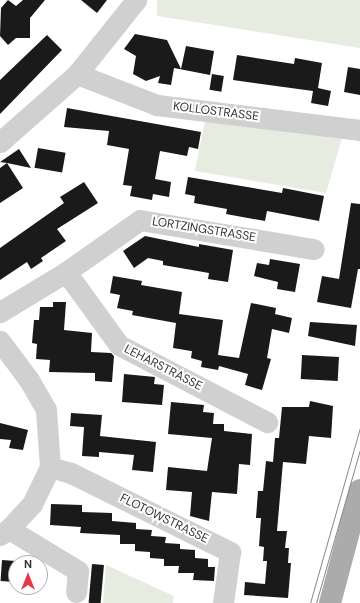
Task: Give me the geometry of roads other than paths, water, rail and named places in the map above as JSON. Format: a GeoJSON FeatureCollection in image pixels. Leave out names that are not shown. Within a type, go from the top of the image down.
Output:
{"type":"FeatureCollection","features":[{"type":"Feature","properties":{"kind":"main road"},"geometry":{"type":"LineString","coordinates":[[330,603],[360,490]]}},
{"type":"Feature","properties":{"kind":"street"},"geometry":{"type":"LineString","coordinates":[[0,142],[77,74],[136,0]]}},
{"type":"Feature","properties":{"kind":"street","name":"KOLLOSTRASSE"},"geometry":{"type":"LineString","coordinates":[[77,74],[157,105],[360,130]]}},
{"type":"Feature","properties":{"kind":"street","name":"LORTZINGSTRASSE"},"geometry":{"type":"LineString","coordinates":[[0,312],[66,272],[140,220],[314,249]]}},
{"type":"Feature","properties":{"kind":"street","name":"LEHARSTRASSE"},"geometry":{"type":"LineString","coordinates":[[66,272],[119,345],[267,422]]}},
{"type":"Feature","properties":{"kind":"street"},"geometry":{"type":"LineString","coordinates":[[0,341],[29,380],[46,410],[50,467],[32,504],[4,532],[78,571],[76,592]]}},
{"type":"Feature","properties":{"kind":"street","name":"FLOTOWSTRASSE"},"geometry":{"type":"LineString","coordinates":[[50,467],[71,473],[230,552],[223,603]]}},
{"type":"Feature","properties":{"kind":"tram line"},"geometry":{"type":"LineString","coordinates":[[310,603],[360,427]]}},
{"type":"Feature","properties":{"kind":"tram line"},"geometry":{"type":"LineString","coordinates":[[316,603],[360,450]]}}]}
